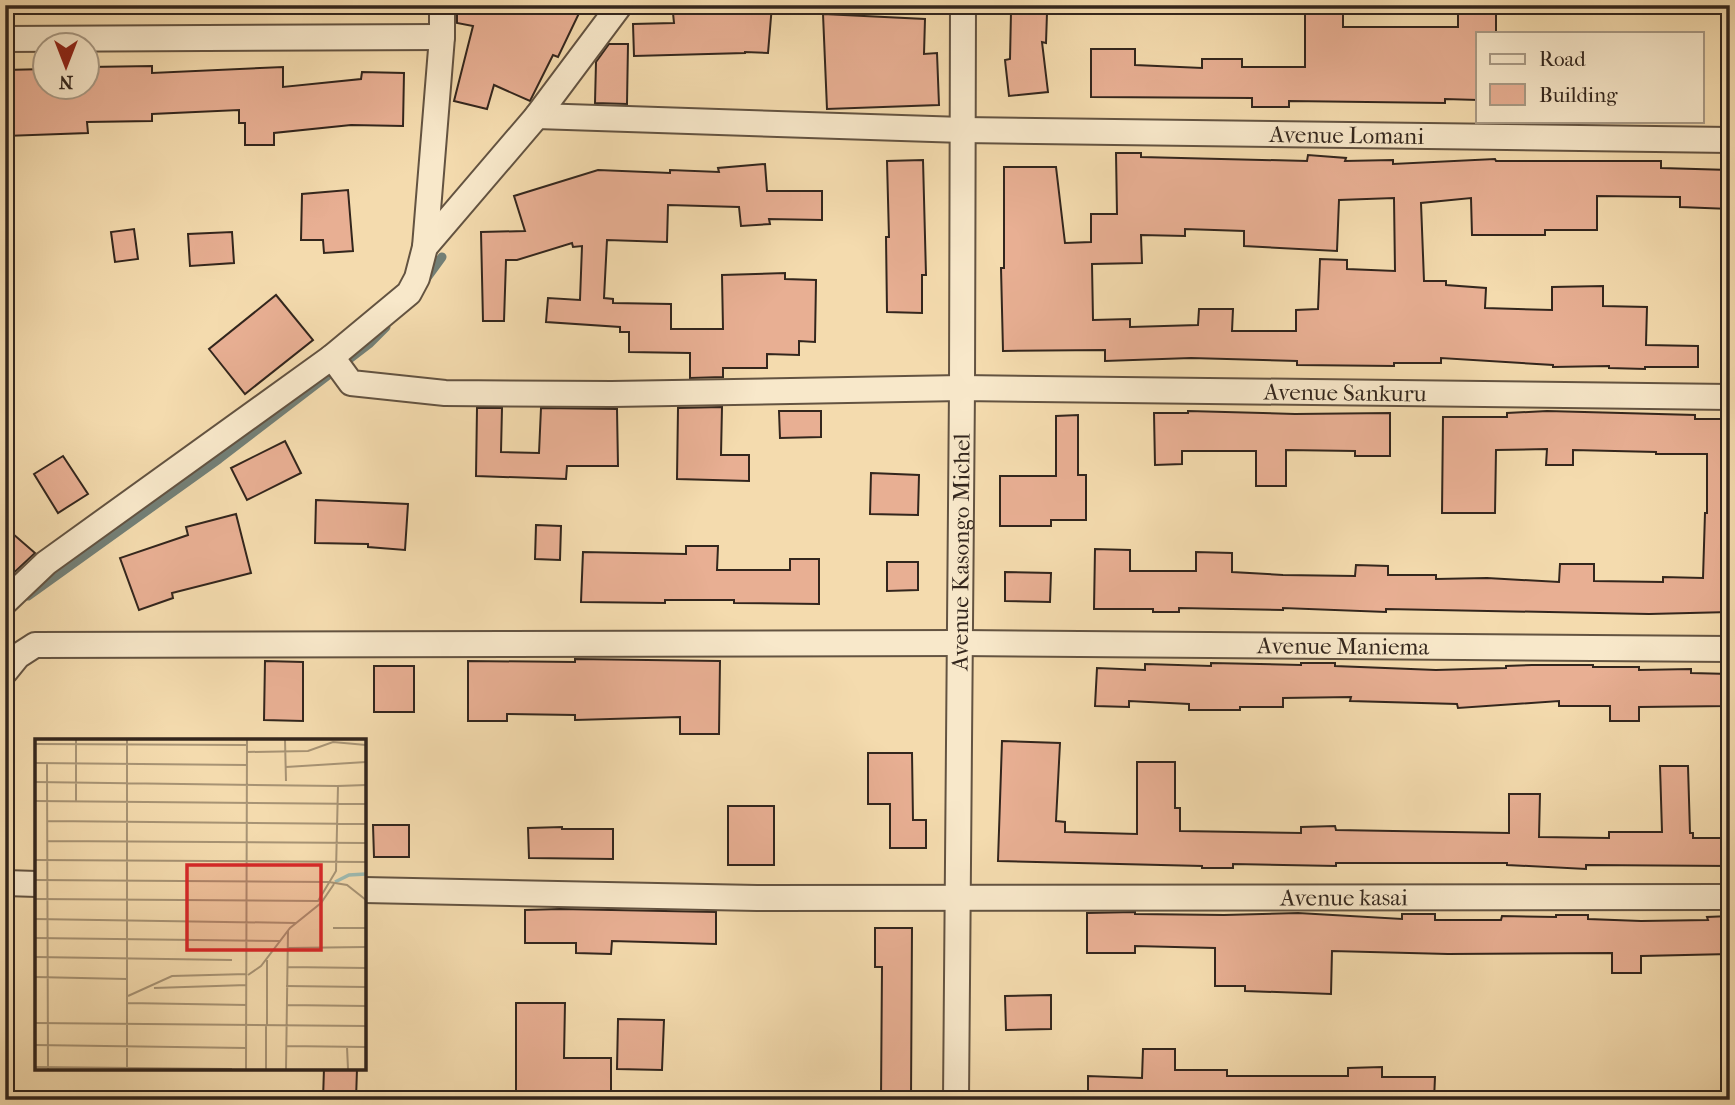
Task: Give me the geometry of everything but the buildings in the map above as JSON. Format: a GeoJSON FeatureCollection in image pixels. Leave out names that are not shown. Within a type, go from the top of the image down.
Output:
{"type":"FeatureCollection","features":[{"type":"Feature","properties":{"kind":"street"},"geometry":{"type":"LineString","coordinates":[[5,602],[46,563],[332,357],[409,293],[417,278],[425,247],[442,37],[442,5]]}},
{"type":"Feature","properties":{"kind":"street"},"geometry":{"type":"LineString","coordinates":[[425,247],[537,116],[620,5]]}},
{"type":"Feature","properties":{"kind":"street","name":"Avenue Kasongo Michel"},"geometry":{"type":"LineString","coordinates":[[956,1100],[963,5]]}},
{"type":"Feature","properties":{"kind":"street"},"geometry":{"type":"LineString","coordinates":[[5,39],[442,37]]}},
{"type":"Feature","properties":{"kind":"street","name":"Avenue Lomani"},"geometry":{"type":"LineString","coordinates":[[537,116],[963,130],[1730,139]]}},
{"type":"Feature","properties":{"kind":"street","name":"Avenue Sankuru"},"geometry":{"type":"LineString","coordinates":[[332,357],[351,383],[445,393],[612,394],[962,388],[1730,397]]}},
{"type":"Feature","properties":{"kind":"street","name":"Avenue Maniema"},"geometry":{"type":"LineString","coordinates":[[5,672],[18,656],[35,646],[959,643],[1730,649]]}},
{"type":"Feature","properties":{"kind":"street"},"geometry":{"type":"LineString","coordinates":[[5,883],[35,884]]}},
{"type":"Feature","properties":{"kind":"street","name":"Avenue kasai"},"geometry":{"type":"LineString","coordinates":[[366,890],[757,898],[1730,897]]}},
{"type":"Feature","properties":{"kind":"waterway"},"geometry":{"type":"LineString","coordinates":[[426,279],[442,257]]}},
{"type":"Feature","properties":{"kind":"waterway"},"geometry":{"type":"LineString","coordinates":[[28,596],[219,459],[369,344],[386,327]]}}]}
